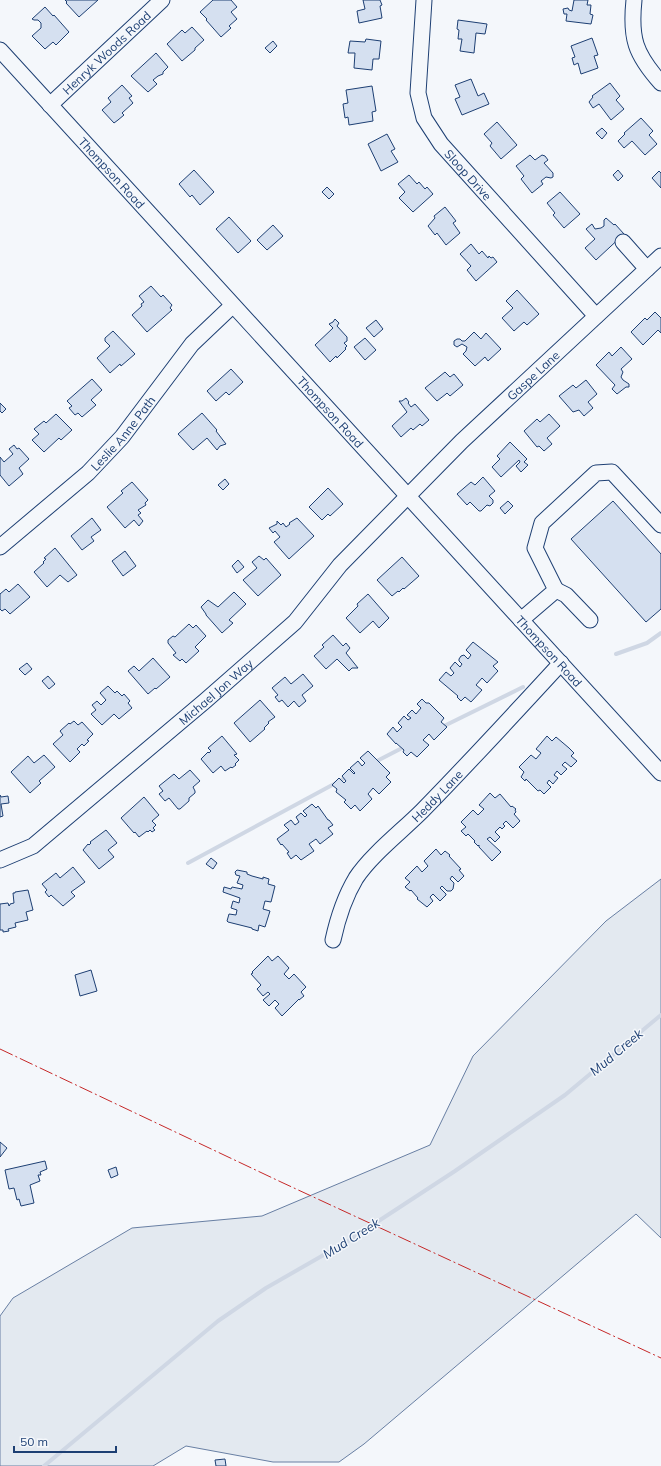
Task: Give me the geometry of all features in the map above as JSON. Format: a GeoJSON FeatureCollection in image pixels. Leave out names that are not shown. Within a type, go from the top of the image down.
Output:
{"type":"FeatureCollection","features":[{"type":"Feature","properties":{"kind":"street","name":"Henryk Woods Road"},"geometry":{"type":"LineString","coordinates":[[50,105],[162,0]]}},
{"type":"Feature","properties":{"kind":"street","name":"Sloop Drive"},"geometry":{"type":"LineString","coordinates":[[424,0],[418,93],[424,118],[441,144],[596,316]]}},
{"type":"Feature","properties":{"kind":"street"},"geometry":{"type":"LineString","coordinates":[[634,0],[633,35],[636,46],[650,71],[661,83]]}},
{"type":"Feature","properties":{"kind":"street","name":"Thompson Road"},"geometry":{"type":"LineString","coordinates":[[0,50],[232,306],[661,773]]}},
{"type":"Feature","properties":{"kind":"street"},"geometry":{"type":"LineString","coordinates":[[623,242],[647,270]]}},
{"type":"Feature","properties":{"kind":"street","name":"Gaspe Lane"},"geometry":{"type":"LineString","coordinates":[[408,496],[462,441],[661,256]]}},
{"type":"Feature","properties":{"kind":"street","name":"Leslie Anne Path"},"geometry":{"type":"LineString","coordinates":[[0,547],[88,474],[122,437],[192,344],[232,306]]}},
{"type":"Feature","properties":{"kind":"street"},"geometry":{"type":"LineString","coordinates":[[590,620],[566,595],[556,590],[535,548],[542,523],[596,472],[612,472],[661,525]]}},
{"type":"Feature","properties":{"kind":"street","name":"Michael Jon Way"},"geometry":{"type":"LineString","coordinates":[[0,860],[33,846],[205,701],[295,622],[340,565],[408,496]]}},
{"type":"Feature","properties":{"kind":"street"},"geometry":{"type":"LineString","coordinates":[[521,620],[556,590]]}},
{"type":"Feature","properties":{"kind":"street","name":"Heddy Lane"},"geometry":{"type":"LineString","coordinates":[[333,940],[339,913],[346,894],[357,876],[372,859],[410,823],[489,742],[561,663]]}},
{"type":"Feature","properties":{"kind":"shaded area"},"geometry":{"type":"Polygon","coordinates":[[[661,879],[661,1238],[636,1214],[364,1444],[339,1462],[273,1462],[186,1446],[153,1466],[0,1466],[0,1316],[13,1298],[132,1228],[262,1216],[430,1145],[473,1056],[606,921],[661,879]]]}},
{"type":"Feature","properties":{"kind":"building"},"geometry":{"type":"Polygon","coordinates":[[[65,0],[98,0],[79,17],[65,0]]]}},
{"type":"Feature","properties":{"kind":"building"},"geometry":{"type":"Polygon","coordinates":[[[213,0],[231,0],[237,7],[231,12],[237,19],[229,26],[231,28],[221,37],[200,12],[213,0]]]}},
{"type":"Feature","properties":{"kind":"building"},"geometry":{"type":"Polygon","coordinates":[[[363,0],[380,0],[382,5],[380,6],[382,18],[359,23],[357,11],[365,9],[363,0]]]}},
{"type":"Feature","properties":{"kind":"building"},"geometry":{"type":"Polygon","coordinates":[[[574,0],[588,0],[587,5],[591,5],[590,14],[593,15],[591,24],[566,21],[567,14],[564,14],[563,9],[568,8],[572,11],[574,0]]]}},
{"type":"Feature","properties":{"kind":"building"},"geometry":{"type":"Polygon","coordinates":[[[45,7],[69,32],[56,45],[53,42],[45,49],[32,36],[41,28],[41,23],[38,20],[32,19],[45,7]]]}},
{"type":"Feature","properties":{"kind":"building"},"geometry":{"type":"Polygon","coordinates":[[[458,20],[487,24],[485,34],[476,33],[474,53],[460,51],[462,39],[458,39],[458,20]]]}},
{"type":"Feature","properties":{"kind":"building"},"geometry":{"type":"Polygon","coordinates":[[[192,27],[204,40],[182,61],[167,44],[182,30],[185,33],[192,27]]]}},
{"type":"Feature","properties":{"kind":"building"},"geometry":{"type":"Polygon","coordinates":[[[592,38],[598,55],[594,56],[598,68],[581,74],[578,63],[574,65],[572,58],[575,57],[571,46],[592,38]]]}},
{"type":"Feature","properties":{"kind":"building"},"geometry":{"type":"Polygon","coordinates":[[[366,39],[381,41],[379,59],[373,59],[372,70],[354,68],[355,53],[348,53],[350,41],[365,42],[366,39]]]}},
{"type":"Feature","properties":{"kind":"building"},"geometry":{"type":"Polygon","coordinates":[[[273,41],[277,46],[270,53],[265,48],[273,41]]]}},
{"type":"Feature","properties":{"kind":"building"},"geometry":{"type":"Polygon","coordinates":[[[156,53],[168,67],[163,74],[153,80],[157,84],[148,92],[131,76],[156,53]]]}},
{"type":"Feature","properties":{"kind":"building"},"geometry":{"type":"Polygon","coordinates":[[[471,79],[478,96],[484,93],[489,104],[462,115],[455,99],[460,97],[455,85],[471,79]]]}},
{"type":"Feature","properties":{"kind":"building"},"geometry":{"type":"Polygon","coordinates":[[[610,83],[620,96],[616,100],[624,109],[611,120],[599,104],[593,108],[589,102],[593,97],[592,96],[610,83]]]}},
{"type":"Feature","properties":{"kind":"building"},"geometry":{"type":"Polygon","coordinates":[[[122,85],[132,96],[129,98],[133,103],[122,113],[124,115],[114,123],[102,110],[111,102],[108,98],[122,85]]]}},
{"type":"Feature","properties":{"kind":"building"},"geometry":{"type":"Polygon","coordinates":[[[372,86],[376,111],[372,112],[373,121],[349,125],[348,117],[345,118],[343,104],[348,103],[346,90],[372,86]]]}},
{"type":"Feature","properties":{"kind":"building"},"geometry":{"type":"Polygon","coordinates":[[[641,118],[653,131],[649,135],[657,144],[645,155],[632,141],[624,148],[618,141],[625,134],[624,133],[641,118]]]}},
{"type":"Feature","properties":{"kind":"building"},"geometry":{"type":"Polygon","coordinates":[[[497,122],[517,145],[501,159],[490,146],[492,143],[484,134],[497,122]]]}},
{"type":"Feature","properties":{"kind":"building"},"geometry":{"type":"Polygon","coordinates":[[[602,128],[607,133],[602,139],[596,133],[602,128]]]}},
{"type":"Feature","properties":{"kind":"building"},"geometry":{"type":"Polygon","coordinates":[[[387,134],[395,149],[391,151],[398,162],[381,171],[368,144],[387,134]]]}},
{"type":"Feature","properties":{"kind":"building"},"geometry":{"type":"Polygon","coordinates":[[[530,155],[535,160],[542,155],[545,156],[548,160],[544,163],[553,173],[553,177],[546,177],[541,181],[543,184],[532,193],[521,179],[524,176],[516,166],[530,155]]]}},
{"type":"Feature","properties":{"kind":"building"},"geometry":{"type":"Polygon","coordinates":[[[194,170],[214,192],[200,205],[192,195],[190,197],[179,184],[194,170]]]}},
{"type":"Feature","properties":{"kind":"building"},"geometry":{"type":"Polygon","coordinates":[[[618,170],[623,176],[618,181],[613,175],[618,170]]]}},
{"type":"Feature","properties":{"kind":"building"},"geometry":{"type":"Polygon","coordinates":[[[659,171],[661,173],[661,188],[652,178],[659,171]]]}},
{"type":"Feature","properties":{"kind":"building"},"geometry":{"type":"Polygon","coordinates":[[[409,175],[417,184],[419,182],[425,189],[427,187],[433,194],[413,212],[399,198],[405,192],[398,184],[409,175]]]}},
{"type":"Feature","properties":{"kind":"building"},"geometry":{"type":"Polygon","coordinates":[[[327,187],[334,194],[329,199],[322,192],[327,187]]]}},
{"type":"Feature","properties":{"kind":"building"},"geometry":{"type":"Polygon","coordinates":[[[560,192],[580,214],[564,228],[553,215],[555,213],[547,203],[560,192]]]}},
{"type":"Feature","properties":{"kind":"building"},"geometry":{"type":"Polygon","coordinates":[[[445,207],[456,221],[453,223],[460,233],[446,245],[437,233],[435,235],[428,226],[435,218],[434,216],[445,207]]]}},
{"type":"Feature","properties":{"kind":"building"},"geometry":{"type":"Polygon","coordinates":[[[229,217],[251,241],[238,253],[216,229],[229,217]]]}},
{"type":"Feature","properties":{"kind":"building"},"geometry":{"type":"Polygon","coordinates":[[[606,218],[614,225],[615,224],[624,234],[596,260],[585,248],[595,239],[586,229],[592,224],[595,229],[601,228],[604,226],[604,220],[606,218]]]}},
{"type":"Feature","properties":{"kind":"building"},"geometry":{"type":"Polygon","coordinates":[[[273,225],[283,236],[267,250],[257,240],[273,225]]]}},
{"type":"Feature","properties":{"kind":"building"},"geometry":{"type":"Polygon","coordinates":[[[471,244],[479,254],[482,251],[488,258],[489,256],[491,258],[493,257],[497,262],[476,281],[467,270],[471,266],[460,254],[471,244]]]}},
{"type":"Feature","properties":{"kind":"building"},"geometry":{"type":"Polygon","coordinates":[[[151,286],[161,297],[163,295],[172,305],[170,308],[172,310],[147,332],[132,315],[142,306],[141,304],[144,302],[139,296],[151,286]]]}},
{"type":"Feature","properties":{"kind":"building"},"geometry":{"type":"Polygon","coordinates":[[[517,290],[539,314],[527,325],[524,322],[514,331],[502,318],[513,308],[506,301],[517,290]]]}},
{"type":"Feature","properties":{"kind":"building"},"geometry":{"type":"Polygon","coordinates":[[[655,312],[661,318],[661,333],[658,330],[643,345],[631,332],[645,318],[647,320],[655,312]]]}},
{"type":"Feature","properties":{"kind":"building"},"geometry":{"type":"Polygon","coordinates":[[[335,319],[339,323],[337,326],[347,337],[347,341],[344,343],[347,346],[337,358],[336,356],[330,362],[315,345],[333,328],[329,324],[335,319]]]}},
{"type":"Feature","properties":{"kind":"building"},"geometry":{"type":"Polygon","coordinates":[[[376,320],[383,329],[374,337],[366,328],[376,320]]]}},
{"type":"Feature","properties":{"kind":"building"},"geometry":{"type":"Polygon","coordinates":[[[113,331],[135,354],[110,373],[97,358],[110,346],[105,341],[105,338],[113,331]]]}},
{"type":"Feature","properties":{"kind":"building"},"geometry":{"type":"Polygon","coordinates":[[[474,332],[481,339],[486,333],[501,349],[488,361],[485,357],[475,366],[463,354],[467,347],[462,344],[457,347],[454,345],[454,341],[457,339],[465,341],[474,332]]]}},
{"type":"Feature","properties":{"kind":"building"},"geometry":{"type":"Polygon","coordinates":[[[365,338],[376,350],[365,360],[354,347],[365,338]]]}},
{"type":"Feature","properties":{"kind":"building"},"geometry":{"type":"Polygon","coordinates":[[[621,347],[632,359],[621,369],[623,372],[621,377],[629,384],[629,387],[626,387],[617,394],[612,389],[615,385],[596,365],[609,352],[612,356],[621,347]]]}},
{"type":"Feature","properties":{"kind":"building"},"geometry":{"type":"Polygon","coordinates":[[[231,369],[243,382],[229,395],[226,392],[216,401],[207,391],[231,369]]]}},
{"type":"Feature","properties":{"kind":"building"},"geometry":{"type":"Polygon","coordinates":[[[445,372],[450,377],[454,374],[463,385],[450,396],[447,393],[437,401],[425,388],[445,372]]]}},
{"type":"Feature","properties":{"kind":"building"},"geometry":{"type":"Polygon","coordinates":[[[92,379],[102,390],[91,400],[96,405],[82,417],[78,413],[75,415],[69,408],[72,406],[67,401],[92,379]]]}},
{"type":"Feature","properties":{"kind":"building"},"geometry":{"type":"Polygon","coordinates":[[[586,380],[597,394],[588,402],[593,408],[584,416],[579,410],[573,412],[559,396],[573,385],[576,388],[586,380]]]}},
{"type":"Feature","properties":{"kind":"building"},"geometry":{"type":"Polygon","coordinates":[[[406,398],[411,407],[415,404],[429,420],[422,426],[420,424],[413,430],[411,428],[401,437],[392,426],[407,412],[399,401],[406,398]]]}},
{"type":"Feature","properties":{"kind":"building"},"geometry":{"type":"Polygon","coordinates":[[[0,403],[6,409],[2,413],[0,411],[0,403]]]}},
{"type":"Feature","properties":{"kind":"building"},"geometry":{"type":"Polygon","coordinates":[[[202,413],[217,430],[216,431],[226,444],[220,446],[217,450],[207,438],[193,450],[178,434],[202,413]]]}},
{"type":"Feature","properties":{"kind":"building"},"geometry":{"type":"Polygon","coordinates":[[[56,414],[72,430],[61,440],[59,438],[44,452],[32,440],[39,434],[34,429],[44,421],[46,423],[56,414]]]}},
{"type":"Feature","properties":{"kind":"building"},"geometry":{"type":"Polygon","coordinates":[[[549,414],[560,426],[547,438],[552,444],[544,451],[539,446],[537,447],[524,431],[537,419],[540,422],[549,414]]]}},
{"type":"Feature","properties":{"kind":"building"},"geometry":{"type":"Polygon","coordinates":[[[510,442],[527,459],[524,462],[528,465],[521,472],[516,466],[520,462],[519,460],[501,477],[492,467],[500,459],[497,456],[510,442]]]}},
{"type":"Feature","properties":{"kind":"building"},"geometry":{"type":"Polygon","coordinates":[[[14,445],[17,449],[19,448],[29,459],[19,468],[23,474],[9,486],[0,475],[0,457],[4,462],[13,454],[9,449],[14,445]]]}},
{"type":"Feature","properties":{"kind":"building"},"geometry":{"type":"Polygon","coordinates":[[[483,477],[495,491],[489,496],[493,500],[493,503],[490,506],[487,505],[479,511],[470,502],[467,505],[457,494],[471,482],[475,485],[483,477]]]}},
{"type":"Feature","properties":{"kind":"building"},"geometry":{"type":"Polygon","coordinates":[[[225,479],[229,484],[223,490],[218,485],[225,479]]]}},
{"type":"Feature","properties":{"kind":"building"},"geometry":{"type":"Polygon","coordinates":[[[132,482],[148,500],[145,503],[146,505],[138,510],[141,513],[138,515],[143,521],[139,526],[134,520],[125,528],[107,507],[123,493],[121,491],[132,482]]]}},
{"type":"Feature","properties":{"kind":"building"},"geometry":{"type":"Polygon","coordinates":[[[328,488],[343,504],[330,516],[328,514],[322,520],[309,507],[328,488]]]}},
{"type":"Feature","properties":{"kind":"building"},"geometry":{"type":"Polygon","coordinates":[[[508,501],[513,506],[505,514],[500,508],[508,501]]]}},
{"type":"Feature","properties":{"kind":"building"},"geometry":{"type":"Polygon","coordinates":[[[613,501],[661,554],[661,609],[646,622],[571,539],[613,501]]]}},
{"type":"Feature","properties":{"kind":"building"},"geometry":{"type":"Polygon","coordinates":[[[92,518],[101,530],[91,537],[94,541],[82,550],[71,536],[92,518]]]}},
{"type":"Feature","properties":{"kind":"building"},"geometry":{"type":"Polygon","coordinates":[[[297,518],[314,536],[289,559],[274,542],[280,537],[275,531],[273,533],[269,528],[277,524],[277,521],[281,525],[283,523],[286,527],[297,518]]]}},
{"type":"Feature","properties":{"kind":"building"},"geometry":{"type":"Polygon","coordinates":[[[55,548],[77,575],[68,582],[60,575],[47,587],[34,572],[44,563],[43,562],[46,559],[44,558],[55,548]]]}},
{"type":"Feature","properties":{"kind":"building"},"geometry":{"type":"Polygon","coordinates":[[[125,551],[136,566],[123,576],[112,561],[125,551]]]}},
{"type":"Feature","properties":{"kind":"building"},"geometry":{"type":"Polygon","coordinates":[[[259,556],[264,560],[266,558],[281,575],[258,596],[243,580],[257,568],[252,562],[259,556]]]}},
{"type":"Feature","properties":{"kind":"building"},"geometry":{"type":"Polygon","coordinates":[[[402,557],[419,576],[404,589],[403,588],[392,596],[377,580],[402,557]]]}},
{"type":"Feature","properties":{"kind":"building"},"geometry":{"type":"Polygon","coordinates":[[[238,560],[244,567],[237,573],[232,566],[238,560]]]}},
{"type":"Feature","properties":{"kind":"building"},"geometry":{"type":"Polygon","coordinates":[[[18,584],[30,597],[10,614],[5,609],[2,611],[0,609],[0,594],[6,589],[9,592],[18,584]]]}},
{"type":"Feature","properties":{"kind":"building"},"geometry":{"type":"Polygon","coordinates":[[[234,592],[246,604],[229,620],[233,623],[222,633],[201,607],[208,600],[218,607],[234,592]]]}},
{"type":"Feature","properties":{"kind":"building"},"geometry":{"type":"Polygon","coordinates":[[[368,594],[389,618],[379,628],[373,621],[360,633],[346,618],[358,606],[357,604],[368,594]]]}},
{"type":"Feature","properties":{"kind":"building"},"geometry":{"type":"Polygon","coordinates":[[[189,624],[193,628],[196,625],[206,636],[195,647],[199,651],[186,663],[182,659],[180,661],[173,655],[176,653],[168,643],[168,640],[173,636],[175,637],[189,624]]]}},
{"type":"Feature","properties":{"kind":"building"},"geometry":{"type":"Polygon","coordinates":[[[333,635],[343,646],[346,643],[350,648],[346,653],[358,668],[352,668],[349,671],[337,659],[326,669],[314,656],[324,647],[322,645],[333,635]]]}},
{"type":"Feature","properties":{"kind":"building"},"geometry":{"type":"Polygon","coordinates":[[[473,642],[498,662],[493,666],[498,671],[487,683],[482,678],[476,685],[482,690],[471,702],[465,697],[461,701],[457,697],[458,696],[439,680],[446,672],[451,676],[454,673],[450,668],[455,662],[460,667],[462,664],[459,659],[461,656],[464,655],[468,659],[471,655],[466,650],[473,642]]]}},
{"type":"Feature","properties":{"kind":"building"},"geometry":{"type":"Polygon","coordinates":[[[153,658],[170,677],[148,694],[128,671],[134,666],[139,671],[153,658]]]}},
{"type":"Feature","properties":{"kind":"building"},"geometry":{"type":"Polygon","coordinates":[[[27,663],[32,669],[25,675],[19,669],[27,663]]]}},
{"type":"Feature","properties":{"kind":"building"},"geometry":{"type":"Polygon","coordinates":[[[303,674],[313,686],[302,695],[306,701],[299,707],[294,701],[288,707],[282,700],[279,702],[275,697],[278,695],[272,688],[285,677],[291,684],[303,674]]]}},
{"type":"Feature","properties":{"kind":"building"},"geometry":{"type":"Polygon","coordinates":[[[48,676],[55,684],[49,689],[42,681],[48,676]]]}},
{"type":"Feature","properties":{"kind":"building"},"geometry":{"type":"Polygon","coordinates":[[[108,686],[115,693],[117,691],[122,696],[124,694],[130,701],[128,703],[132,708],[119,719],[114,714],[102,725],[91,714],[96,710],[92,705],[97,701],[101,705],[106,700],[100,693],[108,686]]]}},
{"type":"Feature","properties":{"kind":"building"},"geometry":{"type":"Polygon","coordinates":[[[422,699],[426,703],[429,703],[444,718],[441,722],[447,727],[434,740],[429,734],[423,740],[429,745],[417,757],[411,752],[407,756],[403,752],[404,750],[387,734],[393,727],[397,732],[402,727],[398,723],[404,716],[408,720],[411,718],[407,715],[412,710],[416,714],[421,708],[417,704],[422,699]]]}},
{"type":"Feature","properties":{"kind":"building"},"geometry":{"type":"Polygon","coordinates":[[[260,700],[275,717],[268,722],[269,723],[264,728],[265,729],[250,742],[234,723],[260,700]]]}},
{"type":"Feature","properties":{"kind":"building"},"geometry":{"type":"Polygon","coordinates":[[[74,721],[78,725],[82,722],[93,734],[84,746],[82,744],[77,749],[80,752],[70,762],[53,744],[63,735],[60,731],[69,723],[70,724],[74,721]]]}},
{"type":"Feature","properties":{"kind":"building"},"geometry":{"type":"Polygon","coordinates":[[[222,736],[237,754],[234,755],[239,760],[232,768],[231,767],[225,771],[221,766],[213,773],[201,759],[211,751],[208,748],[222,736]]]}},
{"type":"Feature","properties":{"kind":"building"},"geometry":{"type":"Polygon","coordinates":[[[547,736],[552,741],[556,737],[574,753],[571,756],[577,761],[571,767],[565,762],[562,765],[567,769],[561,775],[557,771],[554,775],[558,778],[553,784],[549,780],[547,783],[551,787],[544,794],[540,790],[538,791],[526,779],[525,781],[521,777],[524,772],[519,767],[531,755],[536,759],[541,753],[536,749],[547,736]]]}},
{"type":"Feature","properties":{"kind":"building"},"geometry":{"type":"Polygon","coordinates":[[[368,751],[390,773],[386,777],[391,782],[379,794],[373,788],[368,794],[372,799],[360,811],[355,805],[351,809],[344,802],[346,800],[336,792],[337,789],[332,785],[339,778],[344,783],[346,781],[342,776],[349,769],[354,774],[355,773],[350,768],[358,761],[362,766],[365,763],[360,758],[368,751]]]}},
{"type":"Feature","properties":{"kind":"building"},"geometry":{"type":"Polygon","coordinates":[[[44,755],[55,767],[39,781],[41,783],[30,793],[11,772],[28,756],[34,763],[44,755]]]}},
{"type":"Feature","properties":{"kind":"building"},"geometry":{"type":"Polygon","coordinates":[[[190,770],[200,781],[193,787],[195,793],[189,798],[189,801],[178,809],[169,798],[165,801],[159,794],[163,791],[159,786],[174,774],[179,779],[190,770]]]}},
{"type":"Feature","properties":{"kind":"building"},"geometry":{"type":"Polygon","coordinates":[[[490,793],[495,798],[500,794],[511,807],[512,806],[516,809],[514,814],[520,821],[513,828],[506,821],[503,824],[505,826],[502,829],[500,827],[495,832],[500,837],[495,842],[490,837],[487,839],[501,852],[492,861],[468,834],[466,836],[461,831],[466,827],[461,822],[473,810],[478,815],[484,809],[479,805],[490,793]]]}},
{"type":"Feature","properties":{"kind":"building"},"geometry":{"type":"Polygon","coordinates":[[[0,795],[1,797],[8,796],[9,803],[1,804],[3,816],[0,817],[0,795]]]}},
{"type":"Feature","properties":{"kind":"building"},"geometry":{"type":"Polygon","coordinates":[[[144,797],[159,815],[152,821],[156,825],[153,828],[155,830],[152,832],[150,830],[148,832],[147,831],[139,837],[121,818],[144,797]]]}},
{"type":"Feature","properties":{"kind":"building"},"geometry":{"type":"Polygon","coordinates":[[[312,804],[316,808],[318,806],[333,825],[328,828],[333,834],[320,844],[316,839],[309,844],[314,851],[301,860],[296,855],[291,859],[287,853],[289,852],[277,839],[289,830],[284,825],[291,820],[295,825],[299,822],[296,817],[301,813],[305,817],[307,815],[303,811],[312,804]]]}},
{"type":"Feature","properties":{"kind":"building"},"geometry":{"type":"Polygon","coordinates":[[[106,830],[117,843],[108,850],[114,857],[99,869],[83,850],[88,844],[89,845],[91,843],[90,842],[106,830]]]}},
{"type":"Feature","properties":{"kind":"building"},"geometry":{"type":"Polygon","coordinates":[[[436,849],[441,855],[445,851],[450,855],[449,856],[461,869],[459,870],[464,876],[458,882],[452,876],[450,879],[454,883],[453,889],[451,891],[447,891],[442,886],[440,888],[446,895],[440,901],[433,894],[430,897],[433,901],[427,907],[417,899],[418,898],[411,890],[410,891],[405,887],[410,882],[405,878],[417,866],[422,872],[428,866],[424,861],[436,849]]]}},
{"type":"Feature","properties":{"kind":"building"},"geometry":{"type":"Polygon","coordinates":[[[211,858],[217,863],[213,869],[206,864],[211,858]]]}},
{"type":"Feature","properties":{"kind":"building"},"geometry":{"type":"Polygon","coordinates":[[[73,867],[85,882],[71,892],[75,896],[63,906],[51,895],[49,897],[45,892],[47,890],[42,884],[56,873],[60,878],[73,867]]]}},
{"type":"Feature","properties":{"kind":"building"},"geometry":{"type":"Polygon","coordinates":[[[237,870],[247,872],[247,874],[252,876],[269,879],[268,884],[275,886],[271,902],[265,901],[263,909],[270,911],[265,927],[259,925],[258,931],[227,921],[229,914],[236,915],[237,910],[231,908],[233,901],[239,903],[240,898],[223,892],[224,887],[231,889],[232,887],[242,889],[243,885],[237,883],[240,876],[236,875],[235,872],[237,870]]]}},
{"type":"Feature","properties":{"kind":"building"},"geometry":{"type":"Polygon","coordinates":[[[28,890],[33,910],[26,912],[28,920],[15,923],[16,927],[8,929],[9,931],[3,932],[3,930],[0,930],[0,904],[8,903],[9,906],[10,904],[14,903],[13,893],[28,890]]]}},
{"type":"Feature","properties":{"kind":"building"},"geometry":{"type":"Polygon","coordinates":[[[268,956],[272,961],[278,956],[289,968],[284,974],[289,979],[294,974],[306,987],[301,992],[304,996],[282,1016],[275,1008],[279,1004],[275,1000],[269,1006],[263,1000],[270,994],[268,992],[263,996],[257,989],[261,985],[251,974],[268,956]]]}},
{"type":"Feature","properties":{"kind":"building"},"geometry":{"type":"Polygon","coordinates":[[[91,970],[97,991],[80,996],[75,975],[91,970]]]}},
{"type":"Feature","properties":{"kind":"building"},"geometry":{"type":"Polygon","coordinates":[[[0,1142],[7,1148],[0,1157],[0,1142]]]}},
{"type":"Feature","properties":{"kind":"building"},"geometry":{"type":"Polygon","coordinates":[[[45,1161],[47,1169],[40,1172],[41,1175],[38,1175],[40,1181],[30,1185],[34,1203],[21,1206],[19,1199],[17,1200],[14,1188],[9,1189],[5,1170],[45,1161]]]}},
{"type":"Feature","properties":{"kind":"building"},"geometry":{"type":"Polygon","coordinates":[[[116,1167],[118,1175],[111,1178],[108,1170],[116,1167]]]}},
{"type":"Feature","properties":{"kind":"building"},"geometry":{"type":"Polygon","coordinates":[[[225,1459],[226,1466],[216,1466],[215,1460],[225,1459]]]}},
{"type":"Feature","properties":{"kind":"waterway"},"geometry":{"type":"LineString","coordinates":[[616,654],[647,643],[661,633]]}},
{"type":"Feature","properties":{"kind":"waterway"},"geometry":{"type":"LineString","coordinates":[[442,727],[523,687]]}},
{"type":"Feature","properties":{"kind":"waterway"},"geometry":{"type":"LineString","coordinates":[[373,763],[406,746]]}},
{"type":"Feature","properties":{"kind":"waterway"},"geometry":{"type":"LineString","coordinates":[[188,863],[347,777]]}},
{"type":"Feature","properties":{"kind":"waterway","name":"Mud Creek"},"geometry":{"type":"LineString","coordinates":[[44,1466],[218,1321],[266,1288],[348,1241],[455,1171],[565,1095],[661,1015]]}},
{"type":"Feature","properties":{"kind":"power"},"geometry":{"type":"LineString","coordinates":[[0,1049],[281,1182],[661,1358]]}}]}
